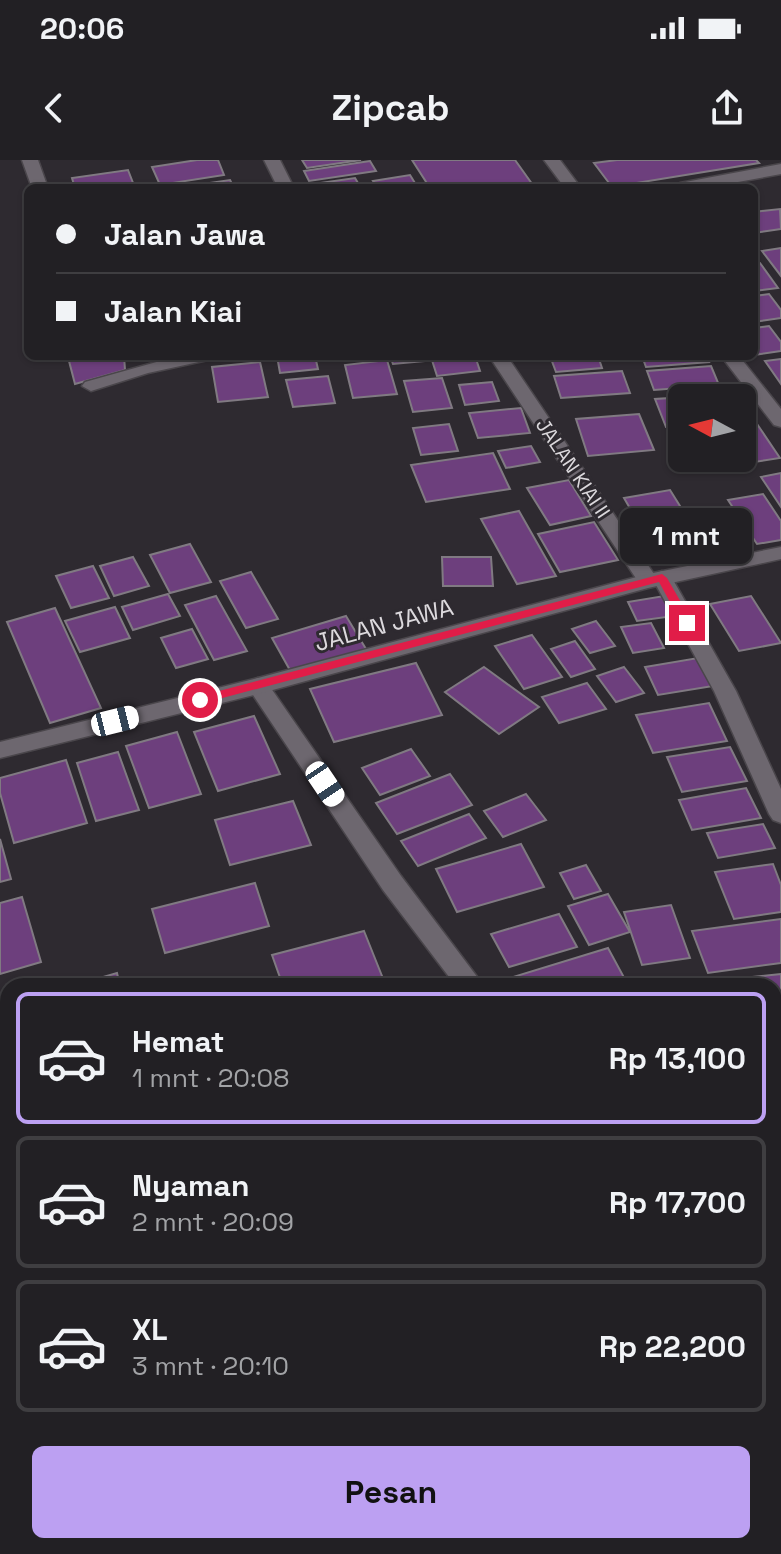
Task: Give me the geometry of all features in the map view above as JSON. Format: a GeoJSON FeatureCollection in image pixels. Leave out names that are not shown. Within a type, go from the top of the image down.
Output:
{"type":"FeatureCollection","features":[{"type":"Feature","properties":{"kind":"street"},"geometry":{"type":"LineString","coordinates":[[30,160],[39,184]]}},
{"type":"Feature","properties":{"kind":"street"},"geometry":{"type":"LineString","coordinates":[[272,160],[284,184]]}},
{"type":"Feature","properties":{"kind":"street"},"geometry":{"type":"LineString","coordinates":[[552,160],[570,184]]}},
{"type":"Feature","properties":{"kind":"street"},"geometry":{"type":"LineString","coordinates":[[701,184],[781,169]]}},
{"type":"Feature","properties":{"kind":"street"},"geometry":{"type":"LineString","coordinates":[[91,386],[184,360]]}},
{"type":"Feature","properties":{"kind":"street","name":"JALAN KIAI II"},"geometry":{"type":"LineString","coordinates":[[501,360],[655,579],[725,691],[781,814]]}},
{"type":"Feature","properties":{"kind":"street"},"geometry":{"type":"LineString","coordinates":[[733,360],[781,421]]}},
{"type":"Feature","properties":{"kind":"street","name":"JALAN JAWA"},"geometry":{"type":"LineString","coordinates":[[0,750],[258,686],[655,579],[781,553]]}},
{"type":"Feature","properties":{"kind":"street"},"geometry":{"type":"LineString","coordinates":[[258,686],[392,883],[465,978]]}},
{"type":"Feature","properties":{"kind":"building"},"geometry":{"type":"Polygon","coordinates":[[[218,160],[224,175],[160,184],[152,167],[218,160]]]}},
{"type":"Feature","properties":{"kind":"building"},"geometry":{"type":"Polygon","coordinates":[[[302,160],[361,160],[307,168],[302,160]]]}},
{"type":"Feature","properties":{"kind":"building"},"geometry":{"type":"Polygon","coordinates":[[[412,160],[515,160],[532,184],[427,184],[412,160]]]}},
{"type":"Feature","properties":{"kind":"building"},"geometry":{"type":"Polygon","coordinates":[[[617,160],[756,160],[759,163],[630,184],[610,184],[594,163],[617,160]]]}},
{"type":"Feature","properties":{"kind":"building"},"geometry":{"type":"Polygon","coordinates":[[[370,161],[376,171],[309,181],[304,171],[370,161]]]}},
{"type":"Feature","properties":{"kind":"building"},"geometry":{"type":"Polygon","coordinates":[[[128,170],[133,184],[74,184],[72,178],[128,170]]]}},
{"type":"Feature","properties":{"kind":"building"},"geometry":{"type":"Polygon","coordinates":[[[410,175],[416,184],[375,184],[373,181],[410,175]]]}},
{"type":"Feature","properties":{"kind":"building"},"geometry":{"type":"Polygon","coordinates":[[[355,178],[359,184],[313,184],[355,178]]]}},
{"type":"Feature","properties":{"kind":"building"},"geometry":{"type":"Polygon","coordinates":[[[230,180],[232,184],[202,184],[230,180]]]}},
{"type":"Feature","properties":{"kind":"building"},"geometry":{"type":"Polygon","coordinates":[[[780,209],[781,229],[758,232],[758,212],[780,209]]]}},
{"type":"Feature","properties":{"kind":"building"},"geometry":{"type":"Polygon","coordinates":[[[781,248],[781,276],[762,251],[781,248]]]}},
{"type":"Feature","properties":{"kind":"building"},"geometry":{"type":"Polygon","coordinates":[[[760,263],[778,288],[758,290],[760,263]]]}},
{"type":"Feature","properties":{"kind":"building"},"geometry":{"type":"Polygon","coordinates":[[[769,294],[781,310],[781,318],[758,321],[758,295],[769,294]]]}},
{"type":"Feature","properties":{"kind":"building"},"geometry":{"type":"Polygon","coordinates":[[[769,326],[781,342],[781,351],[758,354],[758,327],[769,326]]]}},
{"type":"Feature","properties":{"kind":"building"},"geometry":{"type":"Polygon","coordinates":[[[781,359],[781,384],[765,361],[781,359]]]}},
{"type":"Feature","properties":{"kind":"building"},"geometry":{"type":"Polygon","coordinates":[[[124,360],[125,370],[75,384],[69,361],[124,360]]]}},
{"type":"Feature","properties":{"kind":"building"},"geometry":{"type":"Polygon","coordinates":[[[278,360],[316,360],[318,369],[280,373],[278,360]]]}},
{"type":"Feature","properties":{"kind":"building"},"geometry":{"type":"Polygon","coordinates":[[[387,360],[397,394],[353,398],[345,365],[387,360]]]}},
{"type":"Feature","properties":{"kind":"building"},"geometry":{"type":"Polygon","coordinates":[[[392,360],[424,361],[393,364],[392,360]]]}},
{"type":"Feature","properties":{"kind":"building"},"geometry":{"type":"Polygon","coordinates":[[[432,360],[476,360],[480,371],[437,376],[432,360]]]}},
{"type":"Feature","properties":{"kind":"building"},"geometry":{"type":"Polygon","coordinates":[[[552,360],[599,360],[602,368],[556,372],[552,360]]]}},
{"type":"Feature","properties":{"kind":"building"},"geometry":{"type":"Polygon","coordinates":[[[643,360],[709,362],[646,367],[643,360]]]}},
{"type":"Feature","properties":{"kind":"building"},"geometry":{"type":"Polygon","coordinates":[[[260,362],[268,397],[218,402],[212,367],[260,362]]]}},
{"type":"Feature","properties":{"kind":"building"},"geometry":{"type":"Polygon","coordinates":[[[711,366],[719,384],[668,384],[668,389],[654,390],[647,371],[711,366]]]}},
{"type":"Feature","properties":{"kind":"building"},"geometry":{"type":"Polygon","coordinates":[[[622,371],[630,393],[561,398],[554,376],[622,371]]]}},
{"type":"Feature","properties":{"kind":"building"},"geometry":{"type":"Polygon","coordinates":[[[328,376],[335,403],[293,407],[286,380],[328,376]]]}},
{"type":"Feature","properties":{"kind":"building"},"geometry":{"type":"Polygon","coordinates":[[[442,378],[452,408],[413,412],[404,381],[442,378]]]}},
{"type":"Feature","properties":{"kind":"building"},"geometry":{"type":"Polygon","coordinates":[[[492,382],[499,401],[465,405],[459,385],[492,382]]]}},
{"type":"Feature","properties":{"kind":"building"},"geometry":{"type":"Polygon","coordinates":[[[668,398],[668,427],[666,427],[655,399],[668,398]]]}},
{"type":"Feature","properties":{"kind":"building"},"geometry":{"type":"Polygon","coordinates":[[[521,408],[530,433],[478,438],[469,413],[521,408]]]}},
{"type":"Feature","properties":{"kind":"building"},"geometry":{"type":"Polygon","coordinates":[[[639,414],[654,450],[588,456],[576,419],[639,414]]]}},
{"type":"Feature","properties":{"kind":"building"},"geometry":{"type":"Polygon","coordinates":[[[756,422],[780,458],[756,462],[756,422]]]}},
{"type":"Feature","properties":{"kind":"building"},"geometry":{"type":"Polygon","coordinates":[[[449,424],[458,451],[421,455],[413,428],[449,424]]]}},
{"type":"Feature","properties":{"kind":"building"},"geometry":{"type":"Polygon","coordinates":[[[531,446],[540,462],[506,468],[498,451],[531,446]]]}},
{"type":"Feature","properties":{"kind":"building"},"geometry":{"type":"Polygon","coordinates":[[[493,453],[510,489],[426,502],[411,465],[493,453]]]}},
{"type":"Feature","properties":{"kind":"building"},"geometry":{"type":"Polygon","coordinates":[[[781,473],[781,507],[761,477],[781,473]]]}},
{"type":"Feature","properties":{"kind":"building"},"geometry":{"type":"Polygon","coordinates":[[[569,480],[591,516],[550,525],[527,488],[569,480]]]}},
{"type":"Feature","properties":{"kind":"building"},"geometry":{"type":"Polygon","coordinates":[[[670,490],[705,546],[657,555],[624,498],[670,490]]]}},
{"type":"Feature","properties":{"kind":"building"},"geometry":{"type":"Polygon","coordinates":[[[763,494],[781,521],[781,540],[757,544],[728,500],[763,494]]]}},
{"type":"Feature","properties":{"kind":"building"},"geometry":{"type":"Polygon","coordinates":[[[519,511],[556,576],[517,584],[481,519],[519,511]]]}},
{"type":"Feature","properties":{"kind":"building"},"geometry":{"type":"Polygon","coordinates":[[[594,522],[618,560],[560,572],[538,534],[594,522]]]}},
{"type":"Feature","properties":{"kind":"building"},"geometry":{"type":"Polygon","coordinates":[[[190,544],[211,582],[170,593],[150,555],[190,544]]]}},
{"type":"Feature","properties":{"kind":"building"},"geometry":{"type":"Polygon","coordinates":[[[133,557],[149,586],[114,596],[100,566],[133,557]]]}},
{"type":"Feature","properties":{"kind":"building"},"geometry":{"type":"Polygon","coordinates":[[[442,557],[491,557],[493,586],[443,586],[442,557]]]}},
{"type":"Feature","properties":{"kind":"building"},"geometry":{"type":"Polygon","coordinates":[[[93,566],[109,598],[71,608],[56,576],[93,566]]]}},
{"type":"Feature","properties":{"kind":"building"},"geometry":{"type":"Polygon","coordinates":[[[251,572],[278,619],[246,628],[220,581],[251,572]]]}},
{"type":"Feature","properties":{"kind":"building"},"geometry":{"type":"Polygon","coordinates":[[[168,594],[180,616],[133,630],[122,607],[168,594]]]}},
{"type":"Feature","properties":{"kind":"building"},"geometry":{"type":"Polygon","coordinates":[[[216,596],[247,651],[214,660],[185,605],[216,596]]]}},
{"type":"Feature","properties":{"kind":"building"},"geometry":{"type":"Polygon","coordinates":[[[664,596],[674,616],[637,621],[628,602],[664,596]]]}},
{"type":"Feature","properties":{"kind":"building"},"geometry":{"type":"Polygon","coordinates":[[[751,596],[781,643],[739,651],[710,604],[751,596]]]}},
{"type":"Feature","properties":{"kind":"building"},"geometry":{"type":"Polygon","coordinates":[[[115,607],[130,638],[80,652],[65,621],[115,607]]]}},
{"type":"Feature","properties":{"kind":"building"},"geometry":{"type":"Polygon","coordinates":[[[55,608],[101,708],[50,723],[7,622],[55,608]]]}},
{"type":"Feature","properties":{"kind":"building"},"geometry":{"type":"Polygon","coordinates":[[[346,616],[366,649],[291,672],[272,638],[346,616]]]}},
{"type":"Feature","properties":{"kind":"building"},"geometry":{"type":"Polygon","coordinates":[[[596,621],[615,646],[590,653],[572,629],[596,621]]]}},
{"type":"Feature","properties":{"kind":"building"},"geometry":{"type":"Polygon","coordinates":[[[651,623],[664,648],[633,653],[621,627],[651,623]]]}},
{"type":"Feature","properties":{"kind":"building"},"geometry":{"type":"Polygon","coordinates":[[[192,629],[208,659],[176,668],[161,638],[192,629]]]}},
{"type":"Feature","properties":{"kind":"building"},"geometry":{"type":"Polygon","coordinates":[[[532,635],[562,677],[524,689],[495,646],[532,635]]]}},
{"type":"Feature","properties":{"kind":"building"},"geometry":{"type":"Polygon","coordinates":[[[575,641],[595,669],[571,677],[551,649],[575,641]]]}},
{"type":"Feature","properties":{"kind":"building"},"geometry":{"type":"Polygon","coordinates":[[[698,658],[713,686],[658,695],[645,667],[698,658]]]}},
{"type":"Feature","properties":{"kind":"building"},"geometry":{"type":"Polygon","coordinates":[[[416,663],[442,715],[334,742],[310,689],[416,663]]]}},
{"type":"Feature","properties":{"kind":"building"},"geometry":{"type":"Polygon","coordinates":[[[484,667],[539,707],[499,734],[445,692],[484,667]]]}},
{"type":"Feature","properties":{"kind":"building"},"geometry":{"type":"Polygon","coordinates":[[[624,667],[644,693],[616,702],[597,676],[624,667]]]}},
{"type":"Feature","properties":{"kind":"building"},"geometry":{"type":"Polygon","coordinates":[[[587,683],[606,709],[559,723],[542,697],[587,683]]]}},
{"type":"Feature","properties":{"kind":"building"},"geometry":{"type":"Polygon","coordinates":[[[709,703],[727,741],[653,753],[636,715],[709,703]]]}},
{"type":"Feature","properties":{"kind":"building"},"geometry":{"type":"Polygon","coordinates":[[[254,716],[280,774],[218,791],[194,732],[254,716]]]}},
{"type":"Feature","properties":{"kind":"building"},"geometry":{"type":"Polygon","coordinates":[[[177,732],[201,794],[149,808],[126,746],[177,732]]]}},
{"type":"Feature","properties":{"kind":"building"},"geometry":{"type":"Polygon","coordinates":[[[730,747],[747,781],[682,792],[667,757],[730,747]]]}},
{"type":"Feature","properties":{"kind":"building"},"geometry":{"type":"Polygon","coordinates":[[[411,749],[430,776],[380,795],[362,768],[411,749]]]}},
{"type":"Feature","properties":{"kind":"building"},"geometry":{"type":"Polygon","coordinates":[[[118,752],[139,810],[96,821],[77,763],[118,752]]]}},
{"type":"Feature","properties":{"kind":"building"},"geometry":{"type":"Polygon","coordinates":[[[66,760],[87,823],[14,843],[0,793],[0,778],[66,760]]]}},
{"type":"Feature","properties":{"kind":"building"},"geometry":{"type":"Polygon","coordinates":[[[450,774],[472,805],[397,834],[376,803],[450,774]]]}},
{"type":"Feature","properties":{"kind":"building"},"geometry":{"type":"Polygon","coordinates":[[[746,788],[761,818],[692,830],[679,800],[746,788]]]}},
{"type":"Feature","properties":{"kind":"building"},"geometry":{"type":"Polygon","coordinates":[[[526,794],[546,820],[503,837],[484,811],[526,794]]]}},
{"type":"Feature","properties":{"kind":"building"},"geometry":{"type":"Polygon","coordinates":[[[293,801],[311,845],[230,865],[215,820],[293,801]]]}},
{"type":"Feature","properties":{"kind":"building"},"geometry":{"type":"Polygon","coordinates":[[[469,814],[486,838],[418,866],[401,841],[469,814]]]}},
{"type":"Feature","properties":{"kind":"building"},"geometry":{"type":"Polygon","coordinates":[[[763,824],[775,848],[718,858],[707,833],[763,824]]]}},
{"type":"Feature","properties":{"kind":"building"},"geometry":{"type":"Polygon","coordinates":[[[0,839],[11,879],[0,882],[0,839]]]}},
{"type":"Feature","properties":{"kind":"building"},"geometry":{"type":"Polygon","coordinates":[[[521,844],[544,887],[457,912],[436,869],[521,844]]]}},
{"type":"Feature","properties":{"kind":"building"},"geometry":{"type":"Polygon","coordinates":[[[773,864],[781,885],[781,912],[734,919],[715,872],[773,864]]]}},
{"type":"Feature","properties":{"kind":"building"},"geometry":{"type":"Polygon","coordinates":[[[586,865],[601,891],[574,899],[560,873],[586,865]]]}},
{"type":"Feature","properties":{"kind":"building"},"geometry":{"type":"Polygon","coordinates":[[[255,883],[269,926],[165,953],[152,909],[255,883]]]}},
{"type":"Feature","properties":{"kind":"building"},"geometry":{"type":"Polygon","coordinates":[[[608,894],[630,932],[589,945],[568,906],[608,894]]]}},
{"type":"Feature","properties":{"kind":"building"},"geometry":{"type":"Polygon","coordinates":[[[22,897],[41,962],[0,974],[0,903],[22,897]]]}},
{"type":"Feature","properties":{"kind":"building"},"geometry":{"type":"Polygon","coordinates":[[[671,905],[690,958],[642,965],[624,912],[671,905]]]}},
{"type":"Feature","properties":{"kind":"building"},"geometry":{"type":"Polygon","coordinates":[[[559,914],[577,947],[509,967],[491,934],[559,914]]]}},
{"type":"Feature","properties":{"kind":"building"},"geometry":{"type":"Polygon","coordinates":[[[781,919],[781,963],[708,973],[692,931],[781,919]]]}},
{"type":"Feature","properties":{"kind":"building"},"geometry":{"type":"Polygon","coordinates":[[[364,931],[383,978],[280,978],[272,955],[364,931]]]}},
{"type":"Feature","properties":{"kind":"building"},"geometry":{"type":"Polygon","coordinates":[[[608,948],[624,978],[514,978],[608,948]]]}},
{"type":"Feature","properties":{"kind":"building"},"geometry":{"type":"Polygon","coordinates":[[[117,973],[118,978],[100,978],[117,973]]]}},
{"type":"Feature","properties":{"kind":"building"},"geometry":{"type":"Polygon","coordinates":[[[781,974],[781,978],[751,977],[781,974]]]}},
{"type":"Feature","properties":{"kind":"route"},"geometry":{"type":"LineString","coordinates":[[200,700],[662,578],[687,623]]}}]}
